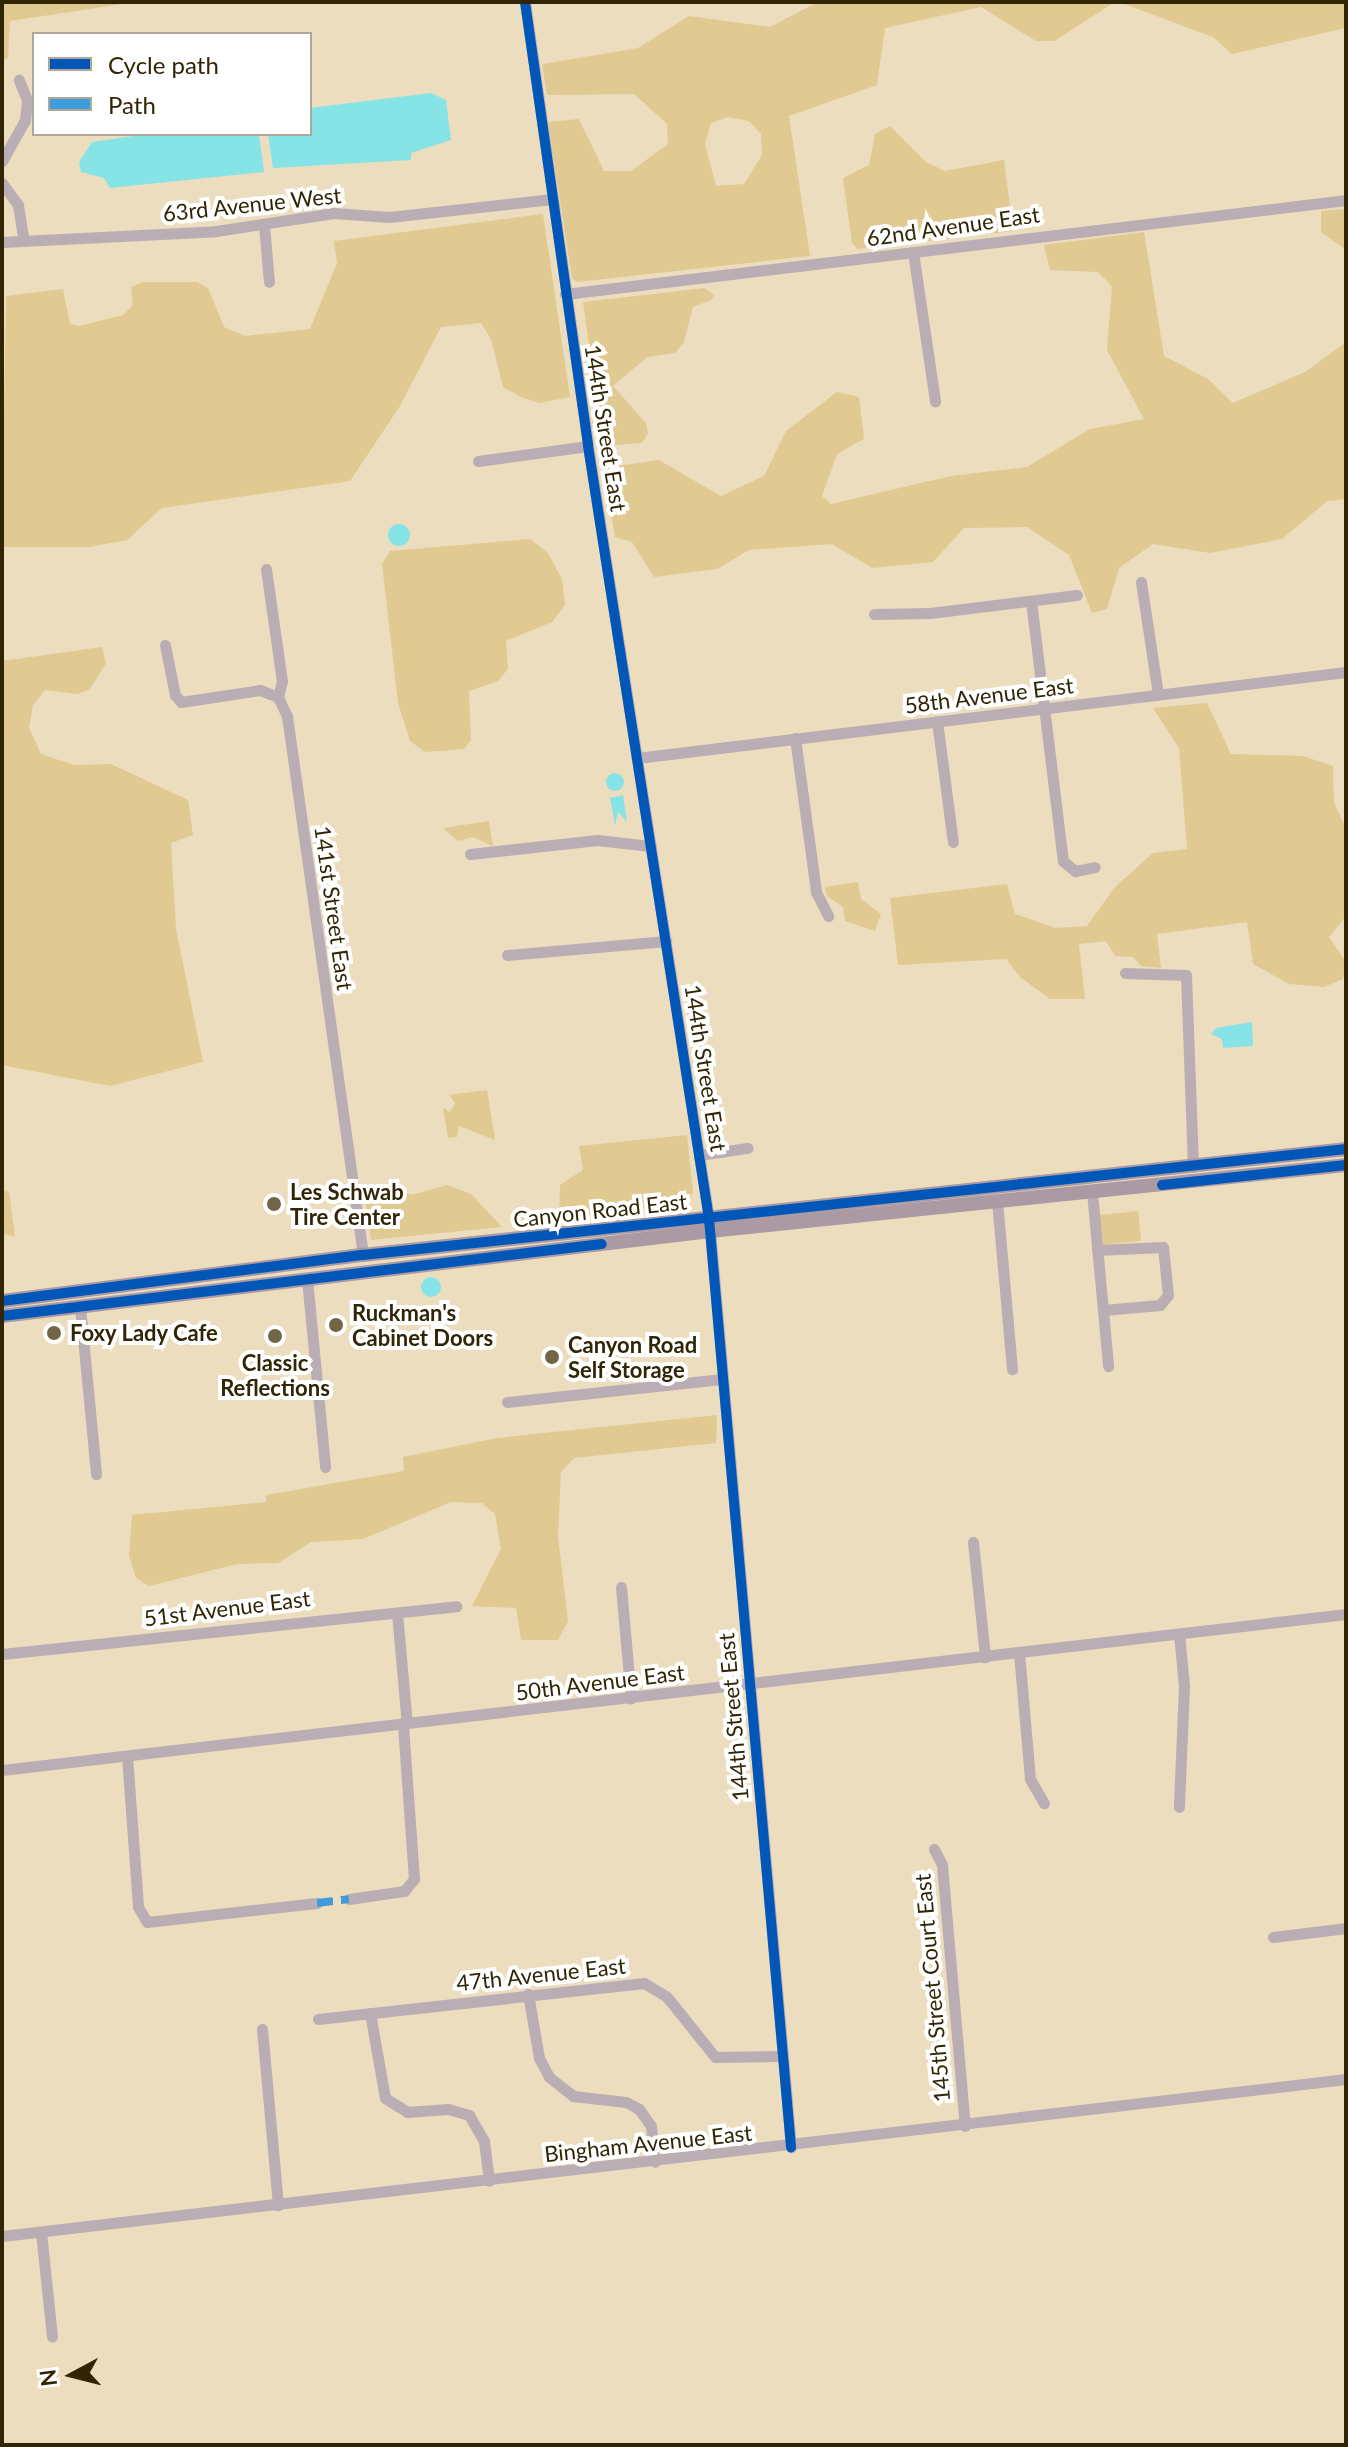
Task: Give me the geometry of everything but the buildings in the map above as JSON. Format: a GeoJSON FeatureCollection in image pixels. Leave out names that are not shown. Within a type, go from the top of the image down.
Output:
{"type":"FeatureCollection","features":[{"type":"Feature","properties":{"kind":"main road","name":"Canyon Road East"},"geometry":{"type":"LineString","coordinates":[[2,1316],[710,1225],[1346,1149]]}},
{"type":"Feature","properties":{"kind":"main road"},"geometry":{"type":"LineString","coordinates":[[1213,1179],[1263,1164],[1265,1159]]}},
{"type":"Feature","properties":{"kind":"main road","name":"Canyon Road East"},"geometry":{"type":"LineString","coordinates":[[2,1301],[363,1255],[997,1201],[1346,1165]]}},
{"type":"Feature","properties":{"kind":"main road"},"geometry":{"type":"LineString","coordinates":[[307,1279],[357,1265],[363,1255]]}},
{"type":"Feature","properties":{"kind":"main road"},"geometry":{"type":"LineString","coordinates":[[80,1307],[85,1298],[143,1285]]}},
{"type":"Feature","properties":{"kind":"street","name":"144th Street East"},"geometry":{"type":"LineString","coordinates":[[525,2],[565,294],[710,1225],[791,2147]]}},
{"type":"Feature","properties":{"kind":"street"},"geometry":{"type":"LineString","coordinates":[[2,161],[25,120],[27,100],[19,80]]}},
{"type":"Feature","properties":{"kind":"street"},"geometry":{"type":"LineString","coordinates":[[2,183],[18,205],[24,241]]}},
{"type":"Feature","properties":{"kind":"street","name":"63rd Avenue West"},"geometry":{"type":"LineString","coordinates":[[2,242],[264,225],[334,213],[389,217],[552,199]]}},
{"type":"Feature","properties":{"kind":"street","name":"62nd Avenue East"},"geometry":{"type":"LineString","coordinates":[[565,294],[1346,200]]}},
{"type":"Feature","properties":{"kind":"street"},"geometry":{"type":"LineString","coordinates":[[264,225],[269,282]]}},
{"type":"Feature","properties":{"kind":"street"},"geometry":{"type":"LineString","coordinates":[[913,252],[935,401]]}},
{"type":"Feature","properties":{"kind":"street"},"geometry":{"type":"LineString","coordinates":[[478,461],[588,446]]}},
{"type":"Feature","properties":{"kind":"street","name":"141st Street East"},"geometry":{"type":"LineString","coordinates":[[266,569],[282,681],[278,697],[287,716],[363,1255]]}},
{"type":"Feature","properties":{"kind":"street"},"geometry":{"type":"LineString","coordinates":[[1141,582],[1158,695]]}},
{"type":"Feature","properties":{"kind":"street"},"geometry":{"type":"LineString","coordinates":[[874,614],[1077,595]]}},
{"type":"Feature","properties":{"kind":"street"},"geometry":{"type":"LineString","coordinates":[[1031,601],[1063,861],[1075,871],[1095,867]]}},
{"type":"Feature","properties":{"kind":"street"},"geometry":{"type":"LineString","coordinates":[[165,645],[180,702],[260,690],[278,697]]}},
{"type":"Feature","properties":{"kind":"street","name":"58th Avenue East"},"geometry":{"type":"LineString","coordinates":[[637,758],[1346,672]]}},
{"type":"Feature","properties":{"kind":"street"},"geometry":{"type":"LineString","coordinates":[[937,721],[953,842]]}},
{"type":"Feature","properties":{"kind":"street"},"geometry":{"type":"LineString","coordinates":[[795,738],[816,892],[828,916]]}},
{"type":"Feature","properties":{"kind":"street"},"geometry":{"type":"LineString","coordinates":[[470,854],[597,840],[651,846]]}},
{"type":"Feature","properties":{"kind":"street"},"geometry":{"type":"LineString","coordinates":[[507,955],[666,941]]}},
{"type":"Feature","properties":{"kind":"street"},"geometry":{"type":"LineString","coordinates":[[1125,973],[1186,975],[1193,1167]]}},
{"type":"Feature","properties":{"kind":"street"},"geometry":{"type":"LineString","coordinates":[[699,1155],[747,1148]]}},
{"type":"Feature","properties":{"kind":"street"},"geometry":{"type":"LineString","coordinates":[[1092,1192],[1108,1366]]}},
{"type":"Feature","properties":{"kind":"street"},"geometry":{"type":"LineString","coordinates":[[997,1201],[1012,1369]]}},
{"type":"Feature","properties":{"kind":"street"},"geometry":{"type":"LineString","coordinates":[[1097,1250],[1163,1247],[1167,1282],[1168,1295],[1160,1305],[1103,1310]]}},
{"type":"Feature","properties":{"kind":"street"},"geometry":{"type":"LineString","coordinates":[[307,1279],[325,1467]]}},
{"type":"Feature","properties":{"kind":"street"},"geometry":{"type":"LineString","coordinates":[[80,1307],[96,1474]]}},
{"type":"Feature","properties":{"kind":"street"},"geometry":{"type":"LineString","coordinates":[[507,1402],[722,1379]]}},
{"type":"Feature","properties":{"kind":"street"},"geometry":{"type":"LineString","coordinates":[[973,1542],[985,1657]]}},
{"type":"Feature","properties":{"kind":"street"},"geometry":{"type":"LineString","coordinates":[[621,1587],[631,1699]]}},
{"type":"Feature","properties":{"kind":"street","name":"51st Avenue East"},"geometry":{"type":"LineString","coordinates":[[2,1654],[365,1613],[397,1613],[456,1606]]}},
{"type":"Feature","properties":{"kind":"street"},"geometry":{"type":"LineString","coordinates":[[349,1899],[410,1888],[415,1864],[397,1613]]}},
{"type":"Feature","properties":{"kind":"street","name":"50th Avenue East"},"geometry":{"type":"LineString","coordinates":[[2,1770],[1346,1614]]}},
{"type":"Feature","properties":{"kind":"street"},"geometry":{"type":"LineString","coordinates":[[1179,1634],[1184,1686],[1179,1807]]}},
{"type":"Feature","properties":{"kind":"street"},"geometry":{"type":"LineString","coordinates":[[1019,1653],[1030,1779],[1044,1803]]}},
{"type":"Feature","properties":{"kind":"street"},"geometry":{"type":"LineString","coordinates":[[127,1756],[138,1907],[145,1920],[317,1903]]}},
{"type":"Feature","properties":{"kind":"street","name":"145th Street Court East"},"geometry":{"type":"LineString","coordinates":[[934,1849],[942,1865],[965,2126]]}},
{"type":"Feature","properties":{"kind":"street"},"geometry":{"type":"LineString","coordinates":[[1273,1937],[1346,1928]]}},
{"type":"Feature","properties":{"kind":"street","name":"47th Avenue East"},"geometry":{"type":"LineString","coordinates":[[318,2019],[644,1983],[667,1997],[715,2057],[783,2056]]}},
{"type":"Feature","properties":{"kind":"street"},"geometry":{"type":"LineString","coordinates":[[528,1994],[537,2051],[549,2077],[578,2098],[626,2102],[639,2109],[651,2126],[655,2162]]}},
{"type":"Feature","properties":{"kind":"street"},"geometry":{"type":"LineString","coordinates":[[370,2013],[385,2098],[407,2112],[448,2109],[469,2115],[484,2141],[489,2181]]}},
{"type":"Feature","properties":{"kind":"street"},"geometry":{"type":"LineString","coordinates":[[262,2029],[278,2205]]}},
{"type":"Feature","properties":{"kind":"street","name":"Bingham Avenue East"},"geometry":{"type":"LineString","coordinates":[[2,2236],[791,2147],[1346,2079]]}},
{"type":"Feature","properties":{"kind":"street"},"geometry":{"type":"LineString","coordinates":[[41,2232],[52,2336]]}},
{"type":"Feature","properties":{"kind":"shaded area"},"geometry":{"type":"Polygon","coordinates":[[[2,2],[136,2],[10,21],[8,58],[2,61],[2,2]]]}},
{"type":"Feature","properties":{"kind":"shaded area"},"geometry":{"type":"Polygon","coordinates":[[[818,2],[1115,2],[1054,41],[1036,41],[981,7],[885,28],[877,85],[789,116],[810,256],[577,282],[572,278],[548,122],[579,119],[604,171],[631,171],[668,144],[667,124],[634,94],[547,95],[542,64],[638,48],[689,16],[770,27],[818,2]],[[728,117],[711,123],[705,144],[716,186],[744,184],[762,155],[761,134],[749,121],[728,117]]]}},
{"type":"Feature","properties":{"kind":"shaded area"},"geometry":{"type":"Polygon","coordinates":[[[1119,2],[1346,2],[1346,28],[1232,54],[1213,37],[1119,2]]]}},
{"type":"Feature","properties":{"kind":"shaded area"},"geometry":{"type":"Polygon","coordinates":[[[890,126],[926,162],[945,171],[1004,160],[1013,231],[858,249],[852,243],[843,178],[869,165],[875,134],[890,126]]]}},
{"type":"Feature","properties":{"kind":"shaded area"},"geometry":{"type":"Polygon","coordinates":[[[1346,209],[1346,250],[1321,232],[1321,211],[1346,209]]]}},
{"type":"Feature","properties":{"kind":"shaded area"},"geometry":{"type":"Polygon","coordinates":[[[543,214],[570,397],[540,403],[521,397],[503,387],[491,339],[481,323],[441,327],[400,406],[350,481],[162,508],[127,540],[89,547],[2,547],[6,296],[63,289],[70,324],[79,326],[123,315],[133,305],[131,287],[143,282],[197,282],[208,288],[224,327],[245,336],[310,329],[337,263],[334,241],[543,214]]]}},
{"type":"Feature","properties":{"kind":"shaded area"},"geometry":{"type":"Polygon","coordinates":[[[1144,232],[1164,356],[1208,379],[1233,403],[1305,372],[1346,342],[1346,499],[1327,501],[1282,539],[1210,553],[1153,544],[1119,568],[1107,609],[1092,613],[1069,555],[1027,527],[964,528],[933,562],[872,568],[832,544],[749,550],[717,569],[654,577],[632,542],[615,537],[603,468],[659,460],[721,496],[764,476],[786,431],[837,392],[859,397],[864,439],[837,454],[822,496],[831,504],[951,476],[1027,467],[1090,429],[1144,419],[1107,350],[1112,286],[1098,272],[1050,270],[1044,245],[1144,232]]]}},
{"type":"Feature","properties":{"kind":"shaded area"},"geometry":{"type":"Polygon","coordinates":[[[705,288],[714,295],[711,300],[693,307],[684,342],[675,353],[647,357],[613,386],[646,423],[648,434],[642,443],[604,446],[583,302],[705,288]]]}},
{"type":"Feature","properties":{"kind":"shaded area"},"geometry":{"type":"Polygon","coordinates":[[[530,539],[548,553],[562,579],[565,605],[552,622],[506,641],[508,669],[498,681],[469,691],[471,740],[464,749],[425,752],[410,741],[398,703],[382,564],[390,551],[530,539]]]}},
{"type":"Feature","properties":{"kind":"shaded area"},"geometry":{"type":"Polygon","coordinates":[[[102,647],[106,663],[90,689],[78,694],[45,690],[33,705],[29,728],[41,754],[74,765],[111,764],[188,800],[193,835],[171,843],[176,929],[203,1062],[110,1086],[2,1065],[2,661],[102,647]]]}},
{"type":"Feature","properties":{"kind":"shaded area"},"geometry":{"type":"Polygon","coordinates":[[[1207,703],[1231,754],[1303,756],[1333,766],[1334,803],[1346,828],[1346,916],[1329,937],[1346,962],[1343,979],[1324,987],[1289,984],[1253,964],[1247,922],[1157,934],[1161,968],[1141,966],[1133,957],[1115,956],[1106,941],[1079,944],[1085,999],[1050,999],[1020,977],[1006,959],[898,965],[890,898],[1007,884],[1015,914],[1056,928],[1087,926],[1114,888],[1153,853],[1187,849],[1179,748],[1153,708],[1207,703]]]}},
{"type":"Feature","properties":{"kind":"shaded area"},"geometry":{"type":"Polygon","coordinates":[[[489,821],[493,846],[473,837],[458,841],[443,828],[489,821]]]}},
{"type":"Feature","properties":{"kind":"shaded area"},"geometry":{"type":"Polygon","coordinates":[[[858,882],[861,899],[881,914],[875,931],[845,921],[843,907],[827,896],[825,887],[858,882]]]}},
{"type":"Feature","properties":{"kind":"shaded area"},"geometry":{"type":"Polygon","coordinates":[[[487,1090],[495,1140],[459,1126],[457,1137],[448,1138],[443,1108],[450,1112],[455,1103],[449,1095],[487,1090]]]}},
{"type":"Feature","properties":{"kind":"shaded area"},"geometry":{"type":"Polygon","coordinates":[[[687,1135],[693,1192],[686,1204],[559,1220],[560,1185],[583,1170],[579,1146],[687,1135]]]}},
{"type":"Feature","properties":{"kind":"shaded area"},"geometry":{"type":"Polygon","coordinates":[[[447,1185],[471,1194],[502,1227],[371,1240],[365,1199],[393,1188],[412,1195],[447,1185]]]}},
{"type":"Feature","properties":{"kind":"shaded area"},"geometry":{"type":"Polygon","coordinates":[[[2,1190],[9,1192],[15,1237],[2,1233],[2,1190]]]}},
{"type":"Feature","properties":{"kind":"shaded area"},"geometry":{"type":"Polygon","coordinates":[[[1138,1211],[1141,1241],[1102,1245],[1099,1215],[1138,1211]]]}},
{"type":"Feature","properties":{"kind":"shaded area"},"geometry":{"type":"Polygon","coordinates":[[[717,1415],[716,1443],[574,1458],[561,1472],[558,1536],[568,1621],[558,1640],[521,1640],[516,1608],[472,1606],[501,1549],[495,1514],[482,1503],[451,1502],[363,1539],[311,1542],[278,1563],[237,1564],[149,1586],[136,1578],[129,1556],[132,1515],[266,1502],[266,1495],[404,1471],[403,1457],[497,1438],[717,1415]]]}},
{"type":"Feature","properties":{"kind":"water"},"geometry":{"type":"Polygon","coordinates":[[[431,93],[446,100],[451,140],[411,153],[411,160],[273,168],[268,136],[312,136],[312,108],[431,93]]]}},
{"type":"Feature","properties":{"kind":"water"},"geometry":{"type":"Polygon","coordinates":[[[133,136],[259,136],[264,172],[110,188],[104,178],[81,172],[79,162],[92,142],[133,136]]]}},
{"type":"Feature","properties":{"kind":"water"},"geometry":{"type":"Polygon","coordinates":[[[399,524],[407,527],[410,535],[407,543],[399,546],[391,543],[388,535],[391,527],[399,524]]]}},
{"type":"Feature","properties":{"kind":"water"},"geometry":{"type":"Polygon","coordinates":[[[615,773],[624,782],[615,791],[606,782],[615,773]]]}},
{"type":"Feature","properties":{"kind":"water"},"geometry":{"type":"Polygon","coordinates":[[[623,795],[627,822],[618,812],[615,825],[610,798],[623,795]]]}},
{"type":"Feature","properties":{"kind":"water"},"geometry":{"type":"Polygon","coordinates":[[[1252,1022],[1253,1046],[1223,1048],[1222,1039],[1211,1034],[1216,1028],[1252,1022]]]}},
{"type":"Feature","properties":{"kind":"water"},"geometry":{"type":"Polygon","coordinates":[[[431,1277],[438,1280],[441,1287],[438,1294],[431,1297],[424,1294],[421,1287],[424,1280],[431,1277]]]}},
{"type":"Feature","properties":{"kind":"marked path"},"geometry":{"type":"LineString","coordinates":[[317,1903],[349,1899]]}},
{"type":"Feature","properties":{"kind":"cycle path"},"geometry":{"type":"LineString","coordinates":[[525,2],[588,446],[709,1219],[791,2147]]}},
{"type":"Feature","properties":{"kind":"cycle path"},"geometry":{"type":"LineString","coordinates":[[2,1301],[363,1255],[1346,1149]]}},
{"type":"Feature","properties":{"kind":"cycle path"},"geometry":{"type":"LineString","coordinates":[[1162,1185],[1346,1165]]}},
{"type":"Feature","properties":{"kind":"cycle path"},"geometry":{"type":"LineString","coordinates":[[2,1316],[602,1244]]}},
{"type":"Feature","properties":{"kind":"place","name":"Les Schwab Tire Center"},"geometry":{"type":"Point","coordinates":[274,1204]}},
{"type":"Feature","properties":{"kind":"place","name":"Ruckman's Cabinet Doors"},"geometry":{"type":"Point","coordinates":[336,1325]}},
{"type":"Feature","properties":{"kind":"place","name":"Foxy Lady Cafe"},"geometry":{"type":"Point","coordinates":[54,1333]}},
{"type":"Feature","properties":{"kind":"place","name":"Classic Reflections"},"geometry":{"type":"Point","coordinates":[275,1336]}},
{"type":"Feature","properties":{"kind":"place","name":"Canyon Road Self Storage"},"geometry":{"type":"Point","coordinates":[552,1357]}}]}
